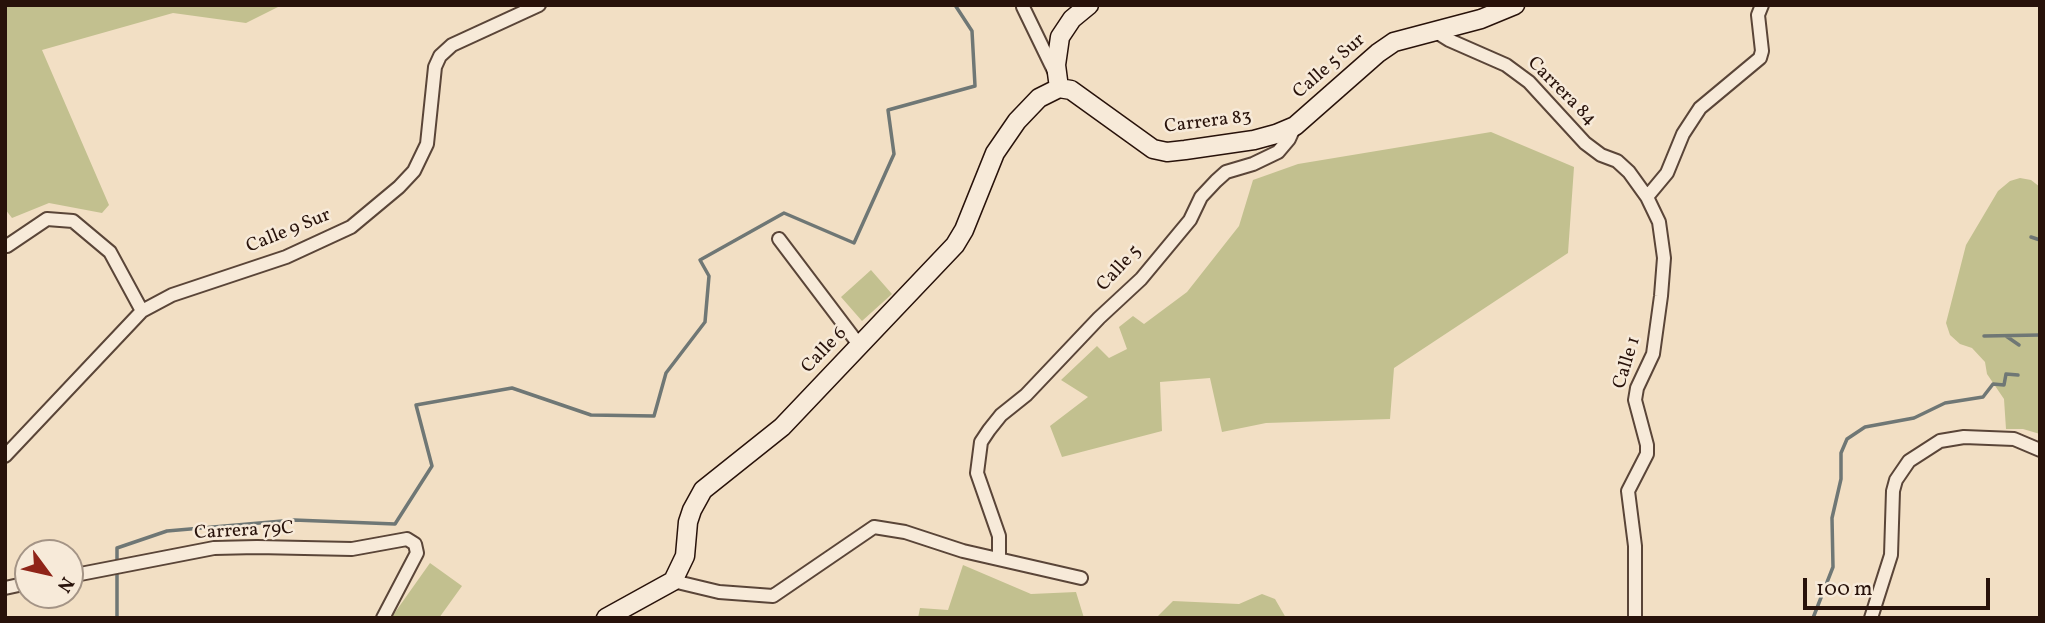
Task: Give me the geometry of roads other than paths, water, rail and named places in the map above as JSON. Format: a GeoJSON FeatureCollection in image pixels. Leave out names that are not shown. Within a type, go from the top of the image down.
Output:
{"type":"FeatureCollection","features":[{"type":"Feature","properties":{"kind":"street","name":"Calle 9 Sur"},"geometry":{"type":"LineString","coordinates":[[5,456],[142,311],[172,295],[286,257],[351,227],[399,187],[422,158],[430,128],[435,67],[440,56],[452,45],[539,5]]}},
{"type":"Feature","properties":{"kind":"street"},"geometry":{"type":"LineString","coordinates":[[1059,84],[1056,65],[1060,37],[1072,19],[1089,5]]}},
{"type":"Feature","properties":{"kind":"street","name":"Calle 5 Sur"},"geometry":{"type":"LineString","coordinates":[[1295,126],[1386,46],[1433,30],[1481,19],[1515,5]]}},
{"type":"Feature","properties":{"kind":"street"},"geometry":{"type":"LineString","coordinates":[[1647,197],[1667,173],[1699,108],[1760,58],[1762,51],[1758,15],[1762,5]]}},
{"type":"Feature","properties":{"kind":"street"},"geometry":{"type":"LineString","coordinates":[[1023,7],[1059,84]]}},
{"type":"Feature","properties":{"kind":"street","name":"Carrera 84"},"geometry":{"type":"LineString","coordinates":[[1433,30],[1513,69],[1538,91],[1585,143],[1601,155],[1623,165]]}},
{"type":"Feature","properties":{"kind":"street","name":"Carrera 83"},"geometry":{"type":"LineString","coordinates":[[1059,84],[1077,94],[1144,144],[1160,151],[1204,148],[1254,140],[1295,126]]}},
{"type":"Feature","properties":{"kind":"street","name":"Calle 6"},"geometry":{"type":"LineString","coordinates":[[673,581],[685,556],[688,522],[703,490],[782,427],[955,245],[964,230],[988,166],[1003,141],[1029,106],[1059,84]]}},
{"type":"Feature","properties":{"kind":"street","name":"Calle 5"},"geometry":{"type":"LineString","coordinates":[[999,559],[999,536],[977,473],[981,442],[1001,415],[1026,395],[1099,318],[1141,279],[1190,220],[1201,197],[1209,188],[1226,172],[1253,164],[1278,152],[1295,126]]}},
{"type":"Feature","properties":{"kind":"street","name":"Calle 1"},"geometry":{"type":"LineString","coordinates":[[1623,165],[1647,197],[1661,231],[1664,275],[1653,355],[1636,394],[1648,450],[1628,491],[1635,546],[1635,618]]}},
{"type":"Feature","properties":{"kind":"street"},"geometry":{"type":"LineString","coordinates":[[7,246],[47,219],[73,221],[110,252],[142,311]]}},
{"type":"Feature","properties":{"kind":"street"},"geometry":{"type":"LineString","coordinates":[[779,240],[860,346]]}},
{"type":"Feature","properties":{"kind":"street"},"geometry":{"type":"LineString","coordinates":[[1871,618],[1881,594],[1891,555],[1893,491],[1896,480],[1909,461],[1940,441],[1964,437],[2014,439],[2040,450]]}},
{"type":"Feature","properties":{"kind":"street"},"geometry":{"type":"LineString","coordinates":[[606,618],[673,581],[719,592],[773,596],[874,527],[905,532],[963,551],[1081,578]]}},
{"type":"Feature","properties":{"kind":"street","name":"Carrera 79C"},"geometry":{"type":"LineString","coordinates":[[84,573],[214,548],[352,549],[400,539],[411,540],[416,548],[415,557],[383,618]]}},
{"type":"Feature","properties":{"kind":"waterway"},"geometry":{"type":"LineString","coordinates":[[117,563],[117,548],[167,531],[294,520],[395,524],[432,466],[416,405],[512,388],[591,415],[654,416],[666,373],[705,322],[709,276],[700,260],[784,213],[854,243],[894,154],[888,110],[975,86],[972,31],[955,5]]}},
{"type":"Feature","properties":{"kind":"waterway"},"geometry":{"type":"LineString","coordinates":[[2031,237],[2040,240]]}},
{"type":"Feature","properties":{"kind":"waterway"},"geometry":{"type":"LineString","coordinates":[[1984,336],[2040,335]]}},
{"type":"Feature","properties":{"kind":"waterway"},"geometry":{"type":"LineString","coordinates":[[2006,336],[2019,345]]}},
{"type":"Feature","properties":{"kind":"waterway"},"geometry":{"type":"LineString","coordinates":[[1813,618],[1833,567],[1832,518],[1841,479],[1841,453],[1847,439],[1865,427],[1914,418],[1945,403],[1983,397],[1993,384],[2004,385],[2006,374],[2018,375]]}},
{"type":"Feature","properties":{"kind":"waterway"},"geometry":{"type":"LineString","coordinates":[[117,570],[117,618]]}}]}
